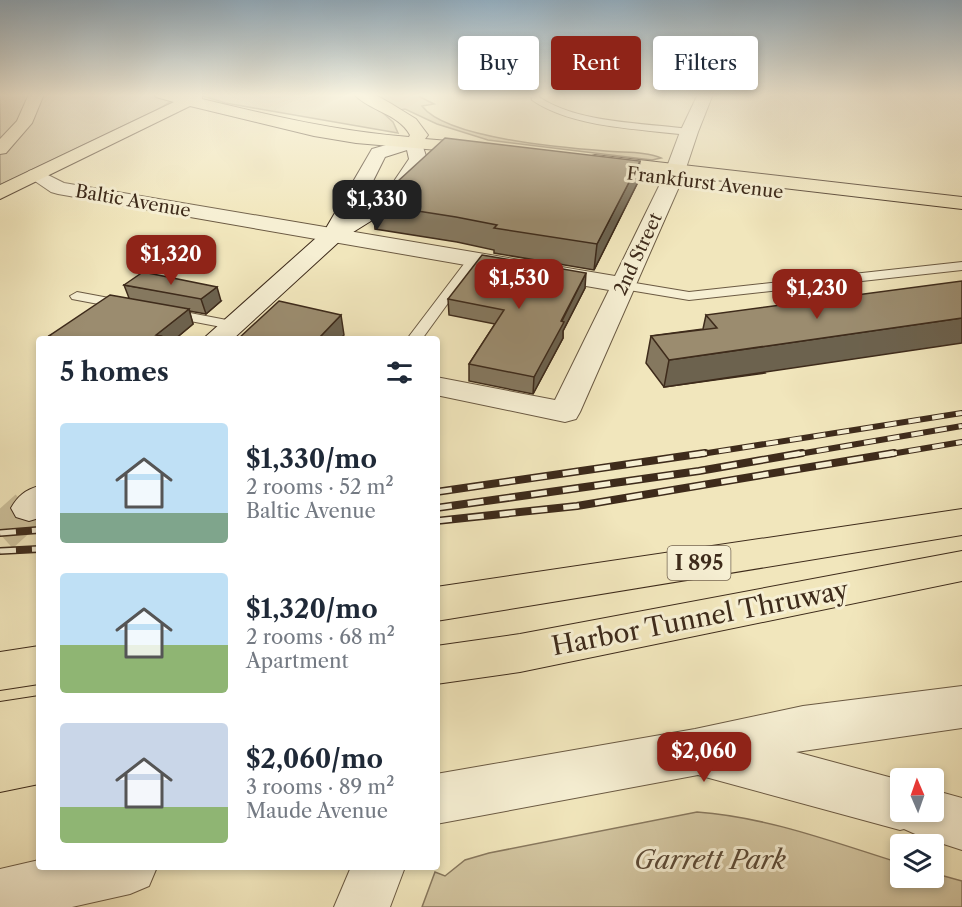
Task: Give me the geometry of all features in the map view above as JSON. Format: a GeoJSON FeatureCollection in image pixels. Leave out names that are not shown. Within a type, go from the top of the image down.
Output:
{"type":"FeatureCollection","features":[{"type":"Feature","properties":{"kind":"main road"},"geometry":{"type":"LineString","coordinates":[[0,148],[11,136]]}},
{"type":"Feature","properties":{"kind":"main road"},"geometry":{"type":"LineString","coordinates":[[0,193],[115,136]]}},
{"type":"Feature","properties":{"kind":"main road"},"geometry":{"type":"LineString","coordinates":[[346,136],[414,142],[472,156],[496,154]]}},
{"type":"Feature","properties":{"kind":"main road"},"geometry":{"type":"LineString","coordinates":[[414,142],[418,136]]}},
{"type":"Feature","properties":{"kind":"main road","name":"Frankfurst Avenue"},"geometry":{"type":"LineString","coordinates":[[576,164],[962,203]]}},
{"type":"Feature","properties":{"kind":"main road","name":"Frankfurst Avenue"},"geometry":{"type":"LineString","coordinates":[[674,175],[962,213]]}},
{"type":"Feature","properties":{"kind":"main road","name":"I 895"},"geometry":{"type":"LineString","coordinates":[[440,603],[962,522]]}},
{"type":"Feature","properties":{"kind":"main road","name":"Harbor Tunnel Thruway"},"geometry":{"type":"LineString","coordinates":[[440,663],[520,653],[962,566]]}},
{"type":"Feature","properties":{"kind":"main road"},"geometry":{"type":"LineString","coordinates":[[440,674],[520,653]]}},
{"type":"Feature","properties":{"kind":"main road"},"geometry":{"type":"LineString","coordinates":[[0,671],[36,665]]}},
{"type":"Feature","properties":{"kind":"main road"},"geometry":{"type":"LineString","coordinates":[[0,724],[36,718]]}},
{"type":"Feature","properties":{"kind":"main road"},"geometry":{"type":"LineString","coordinates":[[0,768],[36,761]]}},
{"type":"Feature","properties":{"kind":"street","name":"2nd Street"},"geometry":{"type":"LineString","coordinates":[[440,387],[565,412],[674,175],[687,136]]}},
{"type":"Feature","properties":{"kind":"street"},"geometry":{"type":"LineString","coordinates":[[225,332],[334,234],[380,207],[395,194],[418,159],[414,142],[378,153],[361,189],[334,234]]}},
{"type":"Feature","properties":{"kind":"street","name":"Baltic Avenue"},"geometry":{"type":"LineString","coordinates":[[36,175],[58,188],[623,285]]}},
{"type":"Feature","properties":{"kind":"street"},"geometry":{"type":"LineString","coordinates":[[361,189],[395,194]]}},
{"type":"Feature","properties":{"kind":"street"},"geometry":{"type":"LineString","coordinates":[[440,798],[695,752],[803,728],[962,707]]}},
{"type":"Feature","properties":{"kind":"street"},"geometry":{"type":"LineString","coordinates":[[695,752],[800,777],[890,802]]}},
{"type":"Feature","properties":{"kind":"street"},"geometry":{"type":"LineString","coordinates":[[944,819],[962,824]]}},
{"type":"Feature","properties":{"kind":"street"},"geometry":{"type":"LineString","coordinates":[[0,896],[117,870]]}},
{"type":"Feature","properties":{"kind":"street"},"geometry":{"type":"LineString","coordinates":[[362,907],[377,870]]}},
{"type":"Feature","properties":{"kind":"lane"},"geometry":{"type":"LineString","coordinates":[[416,336],[474,258]]}},
{"type":"Feature","properties":{"kind":"lane"},"geometry":{"type":"LineString","coordinates":[[623,285],[689,296],[962,266]]}},
{"type":"Feature","properties":{"kind":"lane"},"geometry":{"type":"LineString","coordinates":[[77,296],[147,309],[225,332]]}},
{"type":"Feature","properties":{"kind":"green space"},"geometry":{"type":"Polygon","coordinates":[[[0,136],[102,136],[0,185],[0,136]]]}},
{"type":"Feature","properties":{"kind":"green space"},"geometry":{"type":"Polygon","coordinates":[[[476,136],[493,136],[588,150],[641,153],[661,158],[652,160],[488,140],[476,136]]]}},
{"type":"Feature","properties":{"kind":"green space","name":"Garrett Park"},"geometry":{"type":"Polygon","coordinates":[[[697,812],[774,825],[890,860],[890,888],[944,888],[944,876],[962,881],[962,907],[422,907],[435,872],[445,876],[465,860],[489,853],[697,812]]]}},
{"type":"Feature","properties":{"kind":"building"},"geometry":{"type":"Polygon","coordinates":[[[445,138],[640,161],[597,244],[494,228],[497,225],[373,204],[445,138]]]}},
{"type":"Feature","properties":{"kind":"building"},"geometry":{"type":"Polygon","coordinates":[[[482,255],[586,273],[561,321],[564,322],[534,377],[469,364],[504,310],[448,299],[482,255]]]}},
{"type":"Feature","properties":{"kind":"building"},"geometry":{"type":"Polygon","coordinates":[[[143,272],[217,287],[201,299],[124,285],[143,272]]]}},
{"type":"Feature","properties":{"kind":"building"},"geometry":{"type":"Polygon","coordinates":[[[962,281],[962,318],[669,360],[651,336],[717,328],[706,315],[962,281]]]}},
{"type":"Feature","properties":{"kind":"building"},"geometry":{"type":"Polygon","coordinates":[[[110,295],[189,309],[156,335],[161,336],[49,336],[110,295]]]}},
{"type":"Feature","properties":{"kind":"building"},"geometry":{"type":"Polygon","coordinates":[[[279,301],[341,315],[321,336],[241,336],[279,301]]]}},
{"type":"Feature","properties":{"kind":"tunnel"},"geometry":{"type":"LineString","coordinates":[[0,534],[29,508]]}},
{"type":"Feature","properties":{"kind":"railway"},"geometry":{"type":"LineString","coordinates":[[695,455],[962,413]]}},
{"type":"Feature","properties":{"kind":"railway"},"geometry":{"type":"LineString","coordinates":[[793,455],[962,426]]}},
{"type":"Feature","properties":{"kind":"railway"},"geometry":{"type":"LineString","coordinates":[[885,455],[962,442]]}},
{"type":"Feature","properties":{"kind":"railway"},"geometry":{"type":"LineString","coordinates":[[440,491],[705,453]]}},
{"type":"Feature","properties":{"kind":"railway"},"geometry":{"type":"LineString","coordinates":[[440,507],[699,471],[802,453]]}},
{"type":"Feature","properties":{"kind":"railway"},"geometry":{"type":"LineString","coordinates":[[440,521],[577,506],[894,453]]}},
{"type":"Feature","properties":{"kind":"railway"},"geometry":{"type":"LineString","coordinates":[[0,533],[36,530]]}},
{"type":"Feature","properties":{"kind":"railway"},"geometry":{"type":"LineString","coordinates":[[0,551],[36,549]]}}]}
